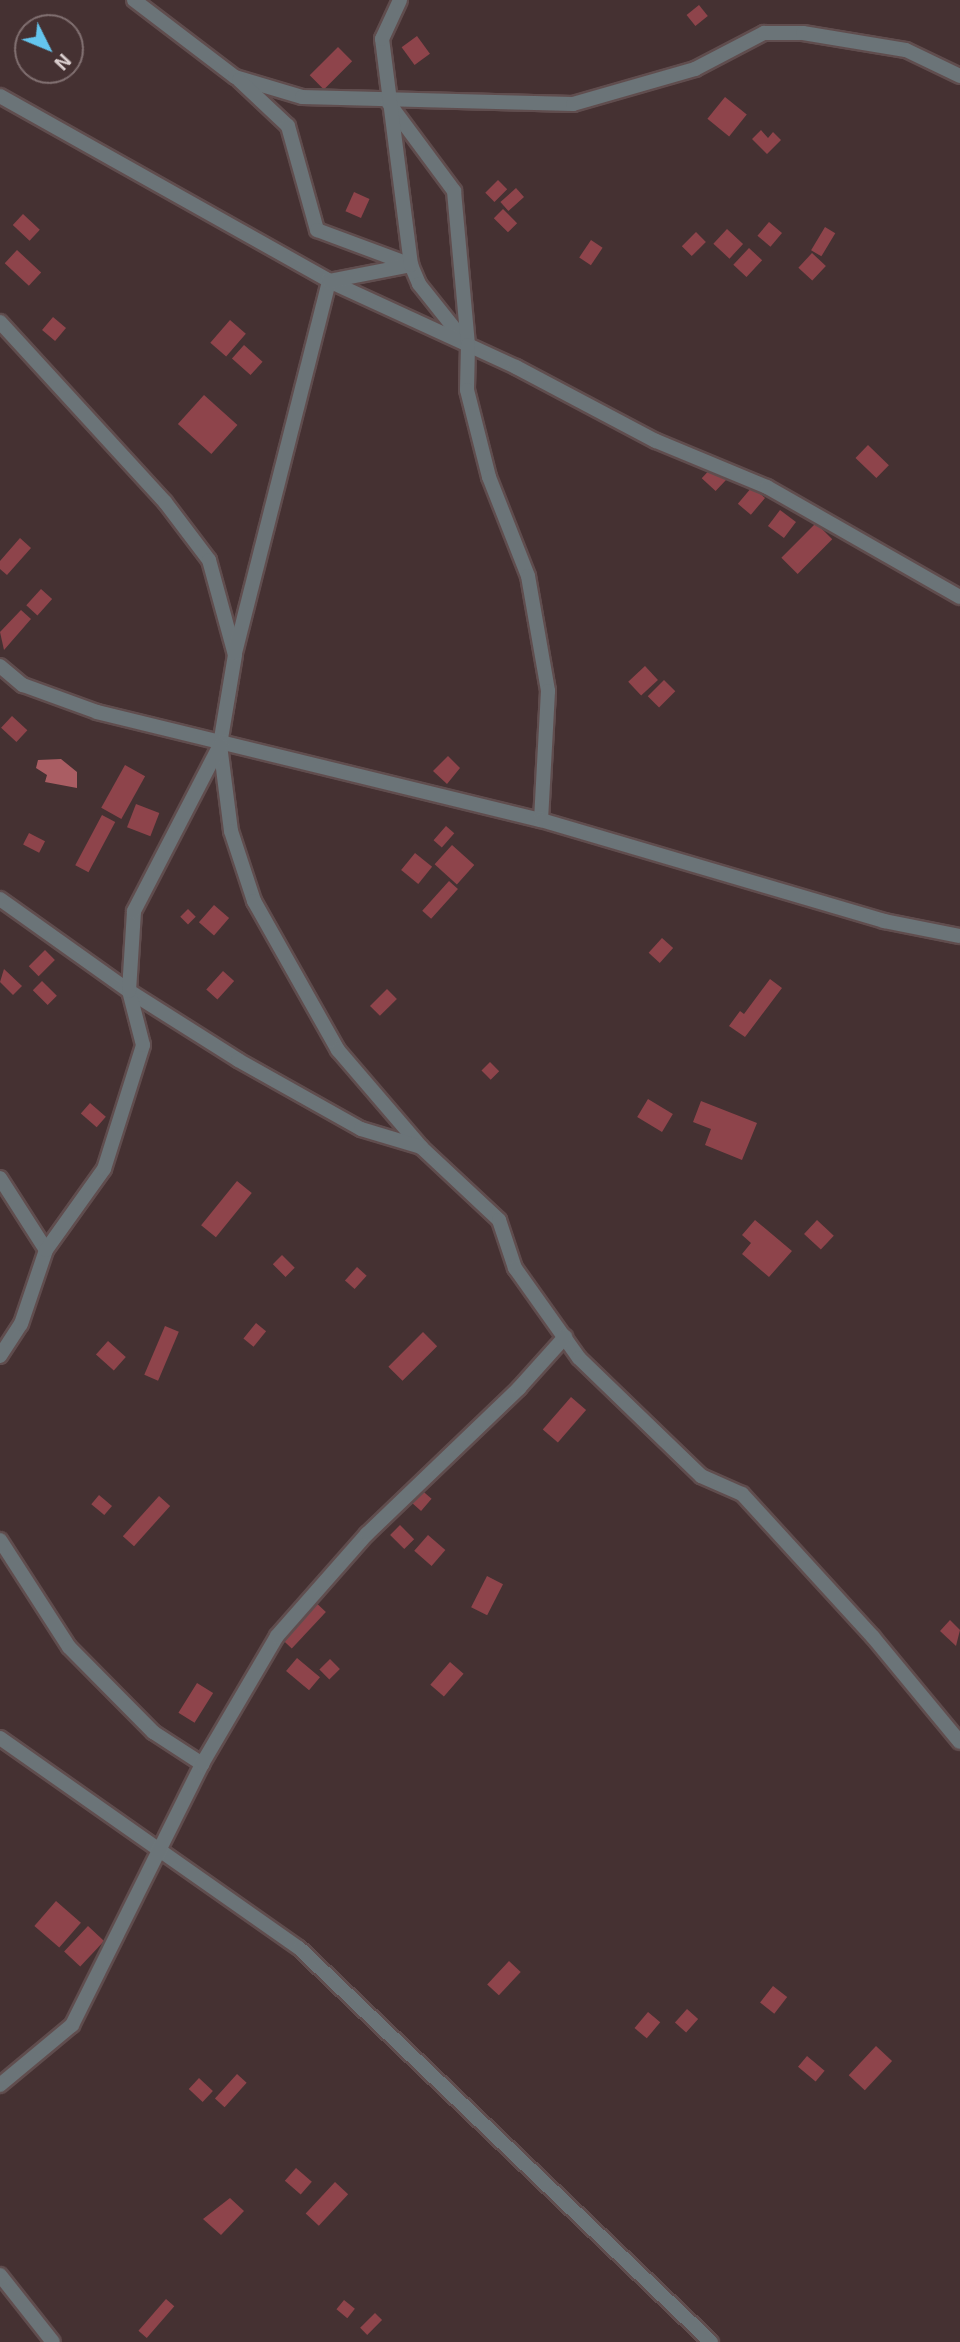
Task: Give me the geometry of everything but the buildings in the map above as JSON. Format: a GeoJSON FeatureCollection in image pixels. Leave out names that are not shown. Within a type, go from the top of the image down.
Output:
{"type":"FeatureCollection","features":[{"type":"Feature","properties":{"kind":"street"},"geometry":{"type":"LineString","coordinates":[[134,0],[235,77],[288,126],[317,230],[411,265]]}},
{"type":"Feature","properties":{"kind":"street"},"geometry":{"type":"LineString","coordinates":[[400,0],[383,39],[388,102],[411,265],[418,284],[468,345]]}},
{"type":"Feature","properties":{"kind":"street"},"geometry":{"type":"LineString","coordinates":[[235,77],[302,97],[388,102],[573,104],[695,69],[764,33],[803,33],[906,50],[960,76]]}},
{"type":"Feature","properties":{"kind":"street"},"geometry":{"type":"LineString","coordinates":[[0,96],[329,281],[468,345],[656,440],[768,487],[960,597]]}},
{"type":"Feature","properties":{"kind":"street"},"geometry":{"type":"LineString","coordinates":[[388,102],[454,191],[468,345],[467,390],[489,477],[527,576],[548,691],[541,820]]}},
{"type":"Feature","properties":{"kind":"street"},"geometry":{"type":"LineString","coordinates":[[329,281],[411,265]]}},
{"type":"Feature","properties":{"kind":"street"},"geometry":{"type":"LineString","coordinates":[[329,281],[235,655],[220,745],[231,831],[254,901],[338,1050],[421,1147],[499,1220],[515,1268],[579,1358],[701,1476],[742,1494],[873,1637],[960,1742]]}},
{"type":"Feature","properties":{"kind":"street"},"geometry":{"type":"LineString","coordinates":[[0,322],[165,502],[209,560],[235,655]]}},
{"type":"Feature","properties":{"kind":"street"},"geometry":{"type":"LineString","coordinates":[[0,666],[23,685],[97,712],[220,745],[541,820],[884,921],[960,936]]}},
{"type":"Feature","properties":{"kind":"street"},"geometry":{"type":"LineString","coordinates":[[0,1356],[21,1324],[46,1250],[108,1157],[143,1045],[129,991],[134,911],[220,745]]}},
{"type":"Feature","properties":{"kind":"street"},"geometry":{"type":"LineString","coordinates":[[0,899],[129,991],[361,1129],[421,1147]]}},
{"type":"Feature","properties":{"kind":"street"},"geometry":{"type":"LineString","coordinates":[[0,1178],[46,1250]]}},
{"type":"Feature","properties":{"kind":"street"},"geometry":{"type":"LineString","coordinates":[[0,2085],[72,2025],[202,1764],[277,1636],[367,1534],[519,1388],[565,1337]]}},
{"type":"Feature","properties":{"kind":"street"},"geometry":{"type":"LineString","coordinates":[[0,1540],[69,1647],[153,1732],[202,1764]]}},
{"type":"Feature","properties":{"kind":"street"},"geometry":{"type":"LineString","coordinates":[[0,1738],[299,1948],[711,2342]]}},
{"type":"Feature","properties":{"kind":"street"},"geometry":{"type":"LineString","coordinates":[[0,2275],[53,2342]]}},
{"type":"Feature","properties":{"kind":"shaded area"},"geometry":{"type":"Polygon","coordinates":[[[61,759],[77,772],[77,788],[45,782],[47,775],[36,768],[38,760],[61,759]]]}}]}
